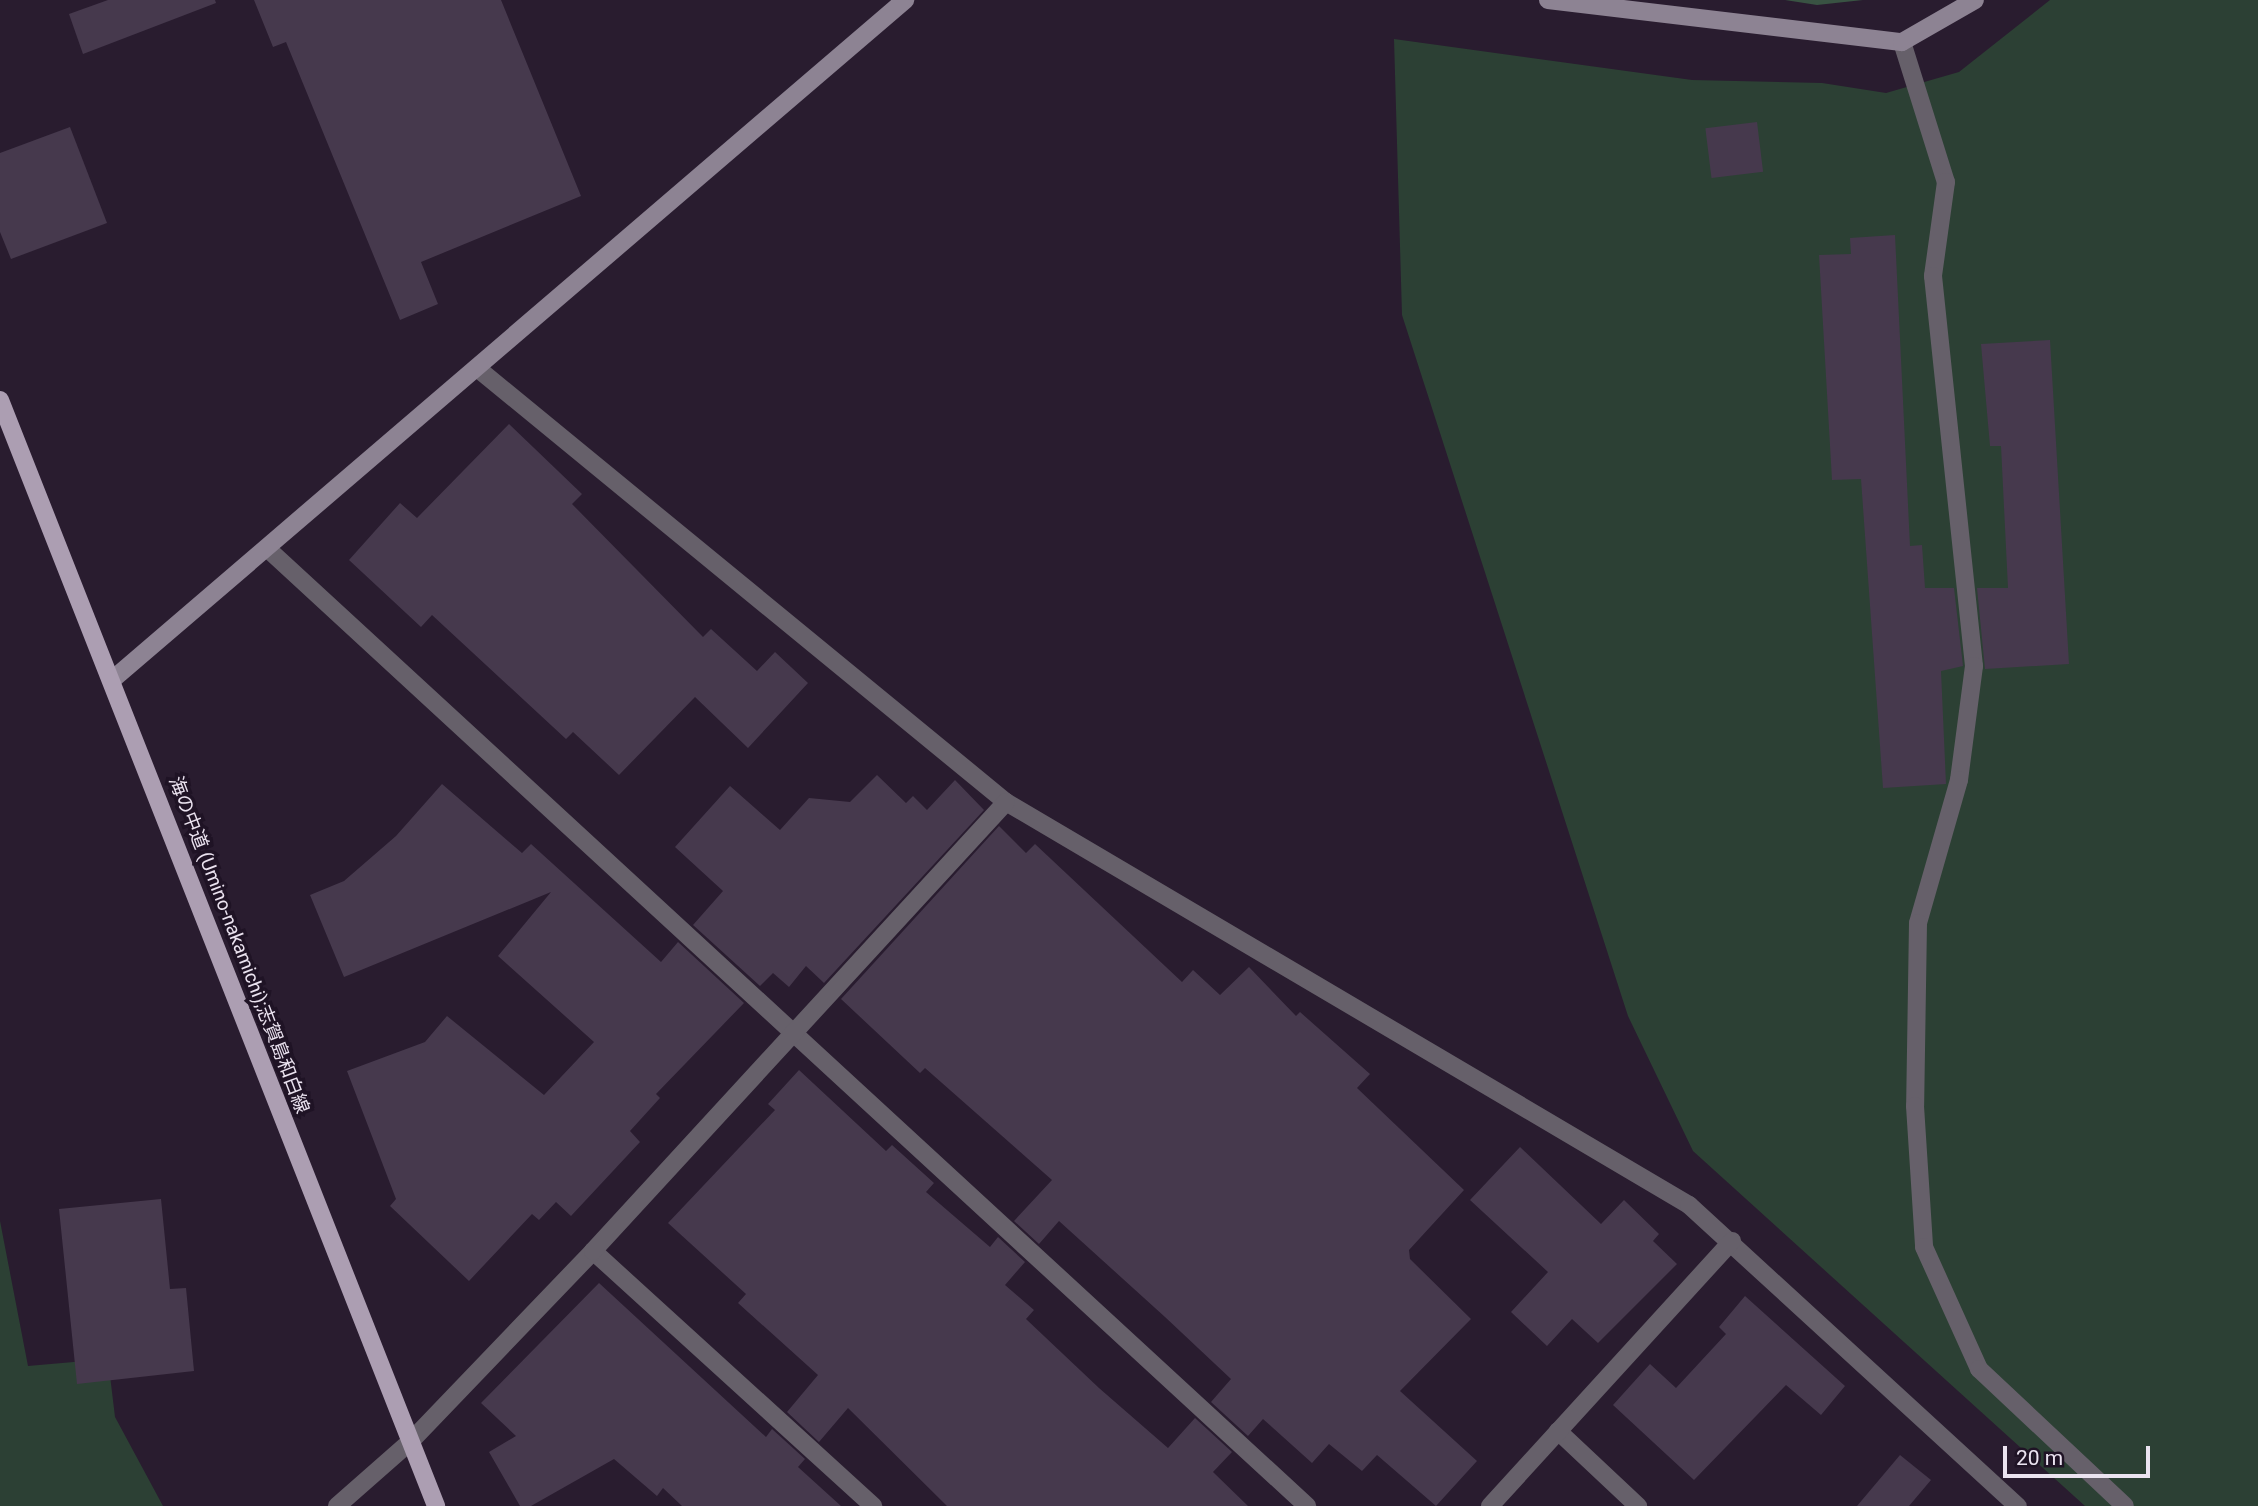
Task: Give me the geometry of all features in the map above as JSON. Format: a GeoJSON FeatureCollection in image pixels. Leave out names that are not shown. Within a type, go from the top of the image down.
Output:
{"type":"FeatureCollection","features":[{"type":"Feature","properties":{"kind":"main road","name":"海の中道 (Umino-nakamichi);志賀島和白線"},"geometry":{"type":"LineString","coordinates":[[0,400],[436,1506]]}},
{"type":"Feature","properties":{"kind":"street"},"geometry":{"type":"LineString","coordinates":[[112,680],[270,551],[477,368],[905,0]]}},
{"type":"Feature","properties":{"kind":"street"},"geometry":{"type":"LineString","coordinates":[[1548,0],[1902,42],[1975,0]]}},
{"type":"Feature","properties":{"kind":"street"},"geometry":{"type":"LineString","coordinates":[[1902,42],[1946,182],[1933,276],[1974,666],[1959,780],[1918,923],[1915,1106],[1924,1247],[1979,1369],[2125,1506]]}},
{"type":"Feature","properties":{"kind":"street"},"geometry":{"type":"LineString","coordinates":[[477,368],[1006,802],[1689,1205],[1732,1241],[2018,1506]]}},
{"type":"Feature","properties":{"kind":"street"},"geometry":{"type":"LineString","coordinates":[[270,551],[1307,1506]]}},
{"type":"Feature","properties":{"kind":"street"},"geometry":{"type":"LineString","coordinates":[[337,1506],[411,1441],[593,1251],[1006,802]]}},
{"type":"Feature","properties":{"kind":"street"},"geometry":{"type":"LineString","coordinates":[[1490,1506],[1732,1241]]}},
{"type":"Feature","properties":{"kind":"street"},"geometry":{"type":"LineString","coordinates":[[593,1251],[873,1506]]}},
{"type":"Feature","properties":{"kind":"street"},"geometry":{"type":"LineString","coordinates":[[1558,1432],[1638,1506]]}},
{"type":"Feature","properties":{"kind":"green space"},"geometry":{"type":"Polygon","coordinates":[[[1785,0],[1863,0],[1817,5],[1785,0]]]}},
{"type":"Feature","properties":{"kind":"green space"},"geometry":{"type":"Polygon","coordinates":[[[2050,0],[2258,0],[2258,1506],[2085,1506],[1693,1151],[1628,1016],[1402,315],[1394,39],[1692,80],[1822,83],[1886,93],[1959,72],[2050,0]]]}},
{"type":"Feature","properties":{"kind":"green space"},"geometry":{"type":"Polygon","coordinates":[[[0,1221],[28,1366],[108,1359],[115,1417],[163,1506],[0,1506],[0,1221]]]}},
{"type":"Feature","properties":{"kind":"building"},"geometry":{"type":"Polygon","coordinates":[[[108,0],[215,0],[216,3],[83,54],[69,14],[108,0]]]}},
{"type":"Feature","properties":{"kind":"building"},"geometry":{"type":"Polygon","coordinates":[[[254,0],[501,0],[581,196],[421,262],[438,304],[400,320],[286,42],[273,47],[254,0]]]}},
{"type":"Feature","properties":{"kind":"building"},"geometry":{"type":"Polygon","coordinates":[[[1757,122],[1763,172],[1711,178],[1705,128],[1757,122]]]}},
{"type":"Feature","properties":{"kind":"building"},"geometry":{"type":"Polygon","coordinates":[[[70,127],[107,223],[11,259],[0,232],[0,153],[70,127]]]}},
{"type":"Feature","properties":{"kind":"building"},"geometry":{"type":"Polygon","coordinates":[[[1895,235],[1910,546],[1922,545],[1925,588],[1954,588],[1963,666],[1941,671],[1946,784],[1883,788],[1861,479],[1832,480],[1819,255],[1851,254],[1850,238],[1895,235]]]}},
{"type":"Feature","properties":{"kind":"building"},"geometry":{"type":"Polygon","coordinates":[[[2050,340],[2069,664],[1985,669],[1977,588],[2008,588],[2001,446],[1990,446],[1981,344],[2050,340]]]}},
{"type":"Feature","properties":{"kind":"building"},"geometry":{"type":"Polygon","coordinates":[[[509,424],[582,494],[572,504],[703,637],[711,629],[757,671],[775,652],[808,683],[748,748],[695,697],[619,775],[573,732],[566,739],[432,615],[421,627],[349,560],[400,503],[417,518],[509,424]]]}},
{"type":"Feature","properties":{"kind":"building"},"geometry":{"type":"Polygon","coordinates":[[[877,775],[906,803],[913,796],[927,810],[955,780],[984,810],[824,983],[806,966],[789,987],[773,973],[760,986],[693,925],[723,891],[675,847],[730,786],[780,830],[809,798],[850,802],[877,775]]]}},
{"type":"Feature","properties":{"kind":"building"},"geometry":{"type":"Polygon","coordinates":[[[442,784],[522,853],[531,844],[661,962],[678,942],[744,1003],[656,1094],[660,1098],[630,1131],[640,1142],[571,1216],[556,1202],[539,1220],[532,1214],[469,1281],[390,1206],[396,1199],[347,1071],[425,1042],[447,1016],[544,1095],[594,1042],[498,956],[551,892],[344,977],[310,895],[344,881],[396,836],[442,784]]]}},
{"type":"Feature","properties":{"kind":"building"},"geometry":{"type":"Polygon","coordinates":[[[999,826],[1026,853],[1035,844],[1182,982],[1193,970],[1220,995],[1249,967],[1296,1016],[1300,1012],[1370,1074],[1357,1088],[1464,1190],[1409,1250],[1410,1259],[1471,1319],[1400,1391],[1477,1461],[1436,1506],[1377,1455],[1362,1471],[1329,1444],[1312,1463],[1263,1419],[1248,1436],[1211,1402],[1231,1379],[1165,1317],[1059,1221],[1039,1244],[1014,1221],[1052,1180],[925,1068],[920,1073],[841,999],[999,826]]]}},
{"type":"Feature","properties":{"kind":"building"},"geometry":{"type":"Polygon","coordinates":[[[799,1070],[886,1151],[892,1145],[934,1183],[926,1192],[990,1247],[998,1237],[1025,1262],[1005,1285],[1034,1310],[1026,1319],[1099,1388],[1168,1448],[1195,1418],[1232,1452],[1213,1472],[1248,1506],[947,1506],[848,1408],[819,1442],[787,1412],[818,1375],[738,1303],[746,1294],[668,1223],[775,1110],[768,1104],[799,1070]]]}},
{"type":"Feature","properties":{"kind":"building"},"geometry":{"type":"Polygon","coordinates":[[[1520,1147],[1601,1224],[1624,1200],[1659,1234],[1653,1241],[1677,1264],[1598,1343],[1572,1319],[1547,1346],[1511,1312],[1548,1272],[1470,1200],[1520,1147]]]}},
{"type":"Feature","properties":{"kind":"building"},"geometry":{"type":"Polygon","coordinates":[[[161,1199],[170,1289],[186,1288],[194,1371],[77,1384],[59,1209],[161,1199]]]}},
{"type":"Feature","properties":{"kind":"building"},"geometry":{"type":"Polygon","coordinates":[[[599,1283],[766,1437],[772,1429],[805,1459],[798,1467],[841,1506],[682,1506],[663,1488],[657,1496],[614,1459],[531,1506],[520,1506],[489,1452],[516,1436],[481,1403],[599,1283]]]}},
{"type":"Feature","properties":{"kind":"building"},"geometry":{"type":"Polygon","coordinates":[[[1745,1296],[1845,1386],[1821,1415],[1786,1385],[1694,1480],[1613,1405],[1650,1364],[1676,1388],[1726,1334],[1719,1327],[1745,1296]]]}},
{"type":"Feature","properties":{"kind":"building"},"geometry":{"type":"Polygon","coordinates":[[[1900,1455],[1931,1480],[1909,1506],[1857,1506],[1900,1455]]]}}]}
